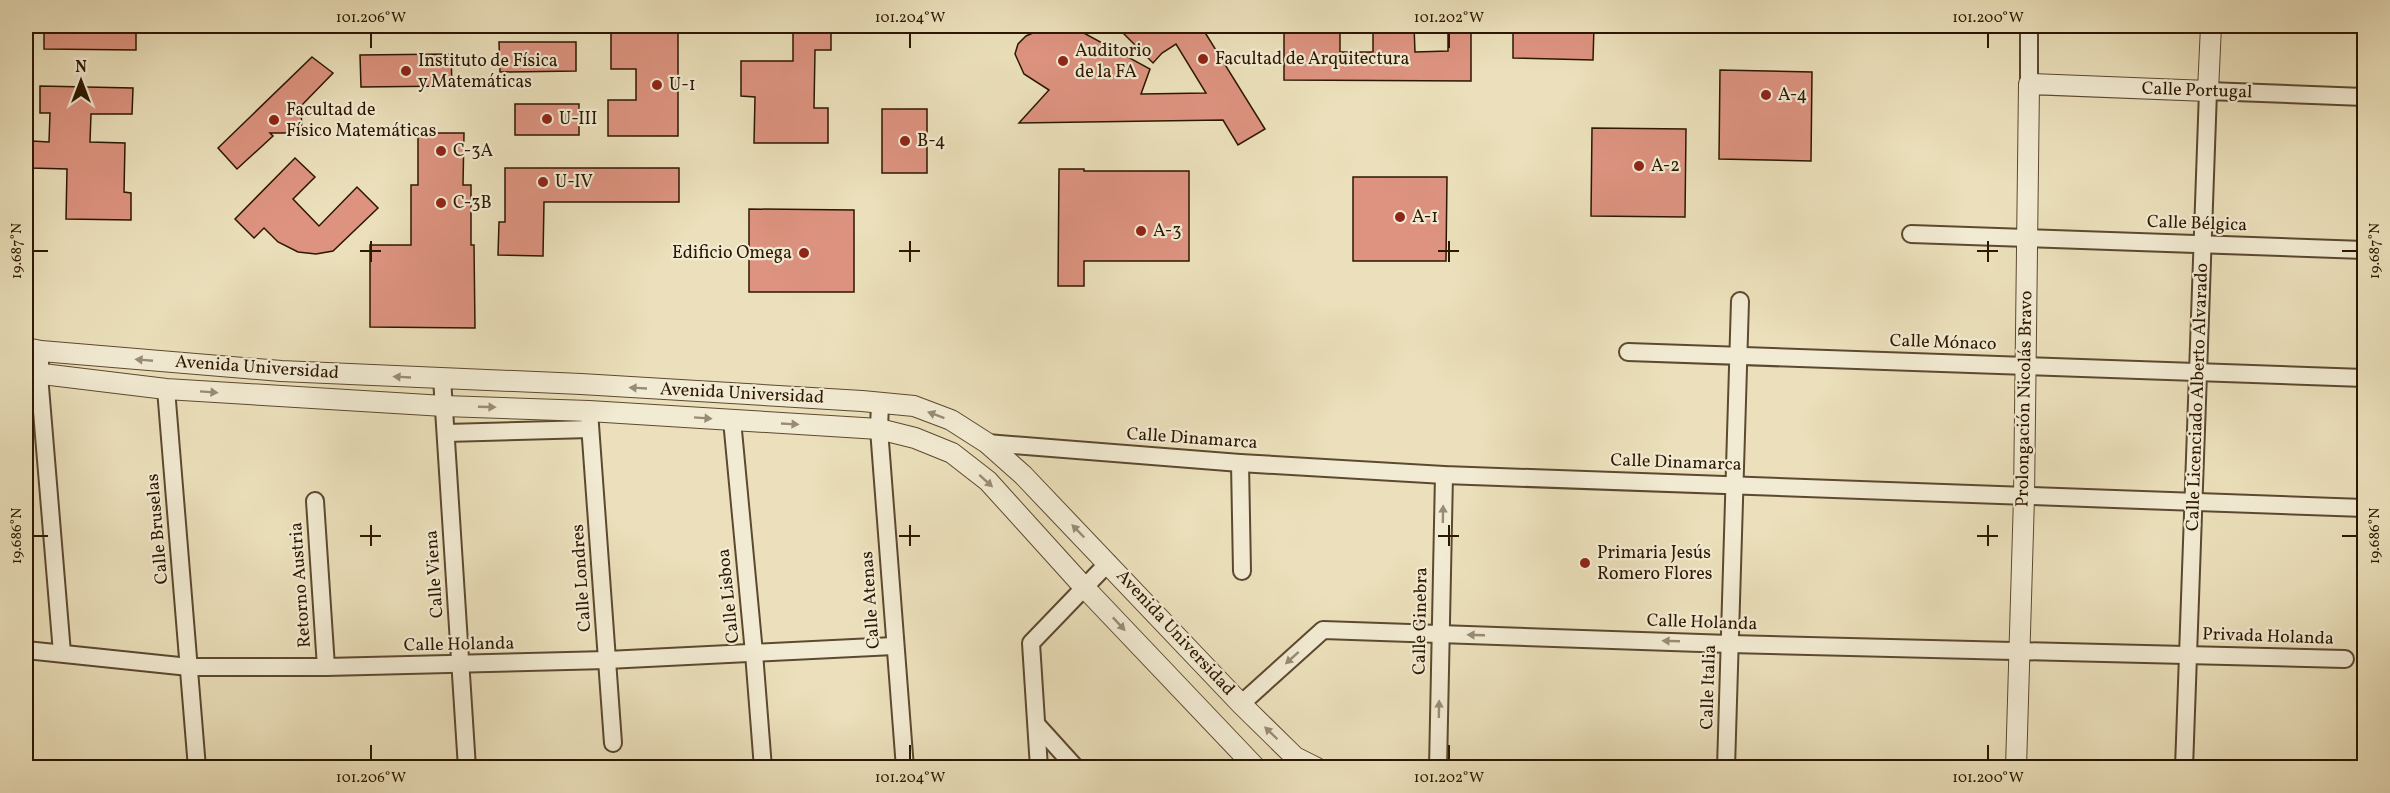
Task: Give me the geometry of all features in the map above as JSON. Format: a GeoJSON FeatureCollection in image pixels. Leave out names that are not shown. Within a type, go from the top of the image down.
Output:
{"type":"FeatureCollection","features":[{"type":"Feature","properties":{"kind":"street","name":"Calle Licenciado Alberto Alvarado"},"geometry":{"type":"LineString","coordinates":[[2184,768],[2190,655],[2211,26]]}},
{"type":"Feature","properties":{"kind":"street","name":"Prolongación Nicolás Bravo"},"geometry":{"type":"LineString","coordinates":[[2016,768],[2024,497],[2029,30]]}},
{"type":"Feature","properties":{"kind":"street","name":"Calle Portugal"},"geometry":{"type":"LineString","coordinates":[[2029,84],[2364,97]]}},
{"type":"Feature","properties":{"kind":"street","name":"Calle Bélgica"},"geometry":{"type":"LineString","coordinates":[[1911,234],[2364,250]]}},
{"type":"Feature","properties":{"kind":"street","name":"Calle Italia"},"geometry":{"type":"LineString","coordinates":[[1726,768],[1740,301]]}},
{"type":"Feature","properties":{"kind":"street"},"geometry":{"type":"LineString","coordinates":[[33,350],[32,373],[62,653]]}},
{"type":"Feature","properties":{"kind":"street","name":"Avenida Universidad"},"geometry":{"type":"LineString","coordinates":[[33,350],[282,371],[581,384],[914,406],[951,420],[987,443],[1023,475],[1241,704],[1295,757],[1317,768]]}},
{"type":"Feature","properties":{"kind":"street","name":"Calle Mónaco"},"geometry":{"type":"LineString","coordinates":[[1628,352],[2364,378]]}},
{"type":"Feature","properties":{"kind":"street","name":"Avenida Universidad"},"geometry":{"type":"LineString","coordinates":[[32,373],[166,389],[444,406],[590,420]]}},
{"type":"Feature","properties":{"kind":"street","name":"Calle Viena"},"geometry":{"type":"LineString","coordinates":[[442,378],[468,768]]}},
{"type":"Feature","properties":{"kind":"street","name":"Calle Bruselas"},"geometry":{"type":"LineString","coordinates":[[166,389],[197,768]]}},
{"type":"Feature","properties":{"kind":"street","name":"Calle Atenas"},"geometry":{"type":"LineString","coordinates":[[880,403],[879,429],[905,768]]}},
{"type":"Feature","properties":{"kind":"street","name":"Avenida Universidad"},"geometry":{"type":"LineString","coordinates":[[446,433],[590,420],[732,420],[879,429],[915,438],[952,453],[988,481],[1083,586],[1256,768]]}},
{"type":"Feature","properties":{"kind":"street","name":"Calle Londres"},"geometry":{"type":"LineString","coordinates":[[590,420],[613,743]]}},
{"type":"Feature","properties":{"kind":"street","name":"Calle Lisboa"},"geometry":{"type":"LineString","coordinates":[[732,420],[763,768]]}},
{"type":"Feature","properties":{"kind":"street","name":"Calle Dinamarca"},"geometry":{"type":"LineString","coordinates":[[987,443],[1240,463],[1444,475],[2364,508]]}},
{"type":"Feature","properties":{"kind":"street"},"geometry":{"type":"LineString","coordinates":[[1240,463],[1242,571]]}},
{"type":"Feature","properties":{"kind":"street","name":"Calle Ginebra"},"geometry":{"type":"LineString","coordinates":[[1438,768],[1444,475]]}},
{"type":"Feature","properties":{"kind":"street","name":"Retorno Austria"},"geometry":{"type":"LineString","coordinates":[[315,501],[327,667]]}},
{"type":"Feature","properties":{"kind":"street"},"geometry":{"type":"LineString","coordinates":[[1039,768],[1031,643],[1083,586],[1108,563]]}},
{"type":"Feature","properties":{"kind":"street","name":"Calle Holanda"},"geometry":{"type":"LineString","coordinates":[[1241,704],[1323,630],[1730,644],[2190,655]]}},
{"type":"Feature","properties":{"kind":"street","name":"Calle Holanda"},"geometry":{"type":"LineString","coordinates":[[26,650],[189,667],[327,667],[607,660],[894,646]]}},
{"type":"Feature","properties":{"kind":"street","name":"Privada Holanda"},"geometry":{"type":"LineString","coordinates":[[2190,655],[2345,659]]}},
{"type":"Feature","properties":{"kind":"street"},"geometry":{"type":"LineString","coordinates":[[1038,726],[1076,768]]}},
{"type":"Feature","properties":{"kind":"building"},"geometry":{"type":"Polygon","coordinates":[[[86,26],[125,26],[125,30],[136,30],[136,50],[44,49],[44,30],[86,30],[86,26]]]}},
{"type":"Feature","properties":{"kind":"building","name":"U-1"},"geometry":{"type":"Polygon","coordinates":[[[611,26],[678,26],[678,136],[608,136],[608,100],[636,100],[636,69],[611,69],[611,26]]]}},
{"type":"Feature","properties":{"kind":"building"},"geometry":{"type":"Polygon","coordinates":[[[793,26],[831,26],[831,50],[815,50],[814,108],[828,108],[828,143],[754,143],[755,97],[741,96],[741,61],[793,61],[793,26]]]}},
{"type":"Feature","properties":{"kind":"building"},"geometry":{"type":"Polygon","coordinates":[[[1116,26],[1201,26],[1265,129],[1238,145],[1223,120],[1019,123],[1049,90],[1024,74],[1015,54],[1018,44],[1026,36],[1042,29],[1064,28],[1082,32],[1150,69],[1141,94],[1206,93],[1176,44],[1162,53],[1153,63],[1116,26]]]}},
{"type":"Feature","properties":{"kind":"building"},"geometry":{"type":"Polygon","coordinates":[[[1284,26],[1340,26],[1340,52],[1373,52],[1373,26],[1414,26],[1415,52],[1448,51],[1448,26],[1471,26],[1471,81],[1284,80],[1284,26]]]}},
{"type":"Feature","properties":{"kind":"building"},"geometry":{"type":"Polygon","coordinates":[[[1513,26],[1594,26],[1593,60],[1513,58],[1513,26]]]}},
{"type":"Feature","properties":{"kind":"building"},"geometry":{"type":"Polygon","coordinates":[[[499,42],[576,42],[576,71],[500,72],[499,42]]]}},
{"type":"Feature","properties":{"kind":"building","name":"Instituto de Física y Matemáticas"},"geometry":{"type":"Polygon","coordinates":[[[451,54],[452,86],[361,87],[360,55],[451,54]]]}},
{"type":"Feature","properties":{"kind":"building","name":"Facultad de Físico Matemáticas"},"geometry":{"type":"Polygon","coordinates":[[[312,57],[333,73],[301,106],[302,133],[270,133],[273,136],[237,169],[218,148],[312,57]]]}},
{"type":"Feature","properties":{"kind":"building","name":"A-4"},"geometry":{"type":"Polygon","coordinates":[[[1720,70],[1812,72],[1811,161],[1719,159],[1720,70]]]}},
{"type":"Feature","properties":{"kind":"building"},"geometry":{"type":"Polygon","coordinates":[[[40,86],[133,88],[132,114],[91,114],[90,142],[125,143],[124,192],[131,193],[131,220],[66,219],[67,169],[31,168],[32,141],[49,142],[50,113],[40,113],[40,86]]]}},
{"type":"Feature","properties":{"kind":"building","name":"U-III"},"geometry":{"type":"Polygon","coordinates":[[[515,104],[579,104],[579,135],[515,135],[515,104]]]}},
{"type":"Feature","properties":{"kind":"building","name":"B-4"},"geometry":{"type":"Polygon","coordinates":[[[882,109],[927,109],[927,173],[882,173],[882,109]]]}},
{"type":"Feature","properties":{"kind":"building","name":"A-2"},"geometry":{"type":"Polygon","coordinates":[[[1592,128],[1686,129],[1685,217],[1591,216],[1592,128]]]}},
{"type":"Feature","properties":{"kind":"building"},"geometry":{"type":"Polygon","coordinates":[[[418,133],[464,133],[463,185],[471,185],[475,328],[370,327],[370,245],[411,245],[411,185],[418,185],[418,133]]]}},
{"type":"Feature","properties":{"kind":"building"},"geometry":{"type":"Polygon","coordinates":[[[295,158],[315,177],[293,199],[319,226],[357,187],[378,208],[333,251],[316,254],[298,252],[278,242],[264,228],[254,238],[235,219],[295,158]]]}},
{"type":"Feature","properties":{"kind":"building"},"geometry":{"type":"Polygon","coordinates":[[[505,168],[679,168],[679,202],[544,202],[543,256],[498,255],[499,222],[505,222],[505,168]]]}},
{"type":"Feature","properties":{"kind":"building","name":"A-3"},"geometry":{"type":"Polygon","coordinates":[[[1059,169],[1189,171],[1189,261],[1084,261],[1084,286],[1058,286],[1059,169]]]}},
{"type":"Feature","properties":{"kind":"building","name":"A-1"},"geometry":{"type":"Polygon","coordinates":[[[1353,177],[1447,177],[1446,261],[1353,261],[1353,177]]]}},
{"type":"Feature","properties":{"kind":"building","name":"Edificio Omega"},"geometry":{"type":"Polygon","coordinates":[[[749,209],[854,210],[854,292],[749,292],[749,209]]]}},
{"type":"Feature","properties":{"kind":"place","name":"Facultad de Arquitectura"},"geometry":{"type":"Point","coordinates":[1203,59]}},
{"type":"Feature","properties":{"kind":"place","name":"Auditorio de la FA"},"geometry":{"type":"Point","coordinates":[1063,61]}},
{"type":"Feature","properties":{"kind":"place","name":"Instituto de Física y Matemáticas"},"geometry":{"type":"Point","coordinates":[406,71]}},
{"type":"Feature","properties":{"kind":"place","name":"U-1"},"geometry":{"type":"Point","coordinates":[657,85]}},
{"type":"Feature","properties":{"kind":"place","name":"A-4"},"geometry":{"type":"Point","coordinates":[1766,95]}},
{"type":"Feature","properties":{"kind":"place","name":"U-III"},"geometry":{"type":"Point","coordinates":[547,119]}},
{"type":"Feature","properties":{"kind":"place","name":"Facultad de Físico Matemáticas"},"geometry":{"type":"Point","coordinates":[274,120]}},
{"type":"Feature","properties":{"kind":"place","name":"B-4"},"geometry":{"type":"Point","coordinates":[905,141]}},
{"type":"Feature","properties":{"kind":"place","name":"C-3A"},"geometry":{"type":"Point","coordinates":[441,151]}},
{"type":"Feature","properties":{"kind":"place","name":"A-2"},"geometry":{"type":"Point","coordinates":[1639,166]}},
{"type":"Feature","properties":{"kind":"place","name":"U-IV"},"geometry":{"type":"Point","coordinates":[543,182]}},
{"type":"Feature","properties":{"kind":"place","name":"C-3B"},"geometry":{"type":"Point","coordinates":[441,203]}},
{"type":"Feature","properties":{"kind":"place","name":"A-1"},"geometry":{"type":"Point","coordinates":[1400,217]}},
{"type":"Feature","properties":{"kind":"place","name":"A-3"},"geometry":{"type":"Point","coordinates":[1141,231]}},
{"type":"Feature","properties":{"kind":"place","name":"Edificio Omega"},"geometry":{"type":"Point","coordinates":[804,253]}},
{"type":"Feature","properties":{"kind":"place","name":"Primaria Jesús Romero Flores"},"geometry":{"type":"Point","coordinates":[1585,563]}}]}
